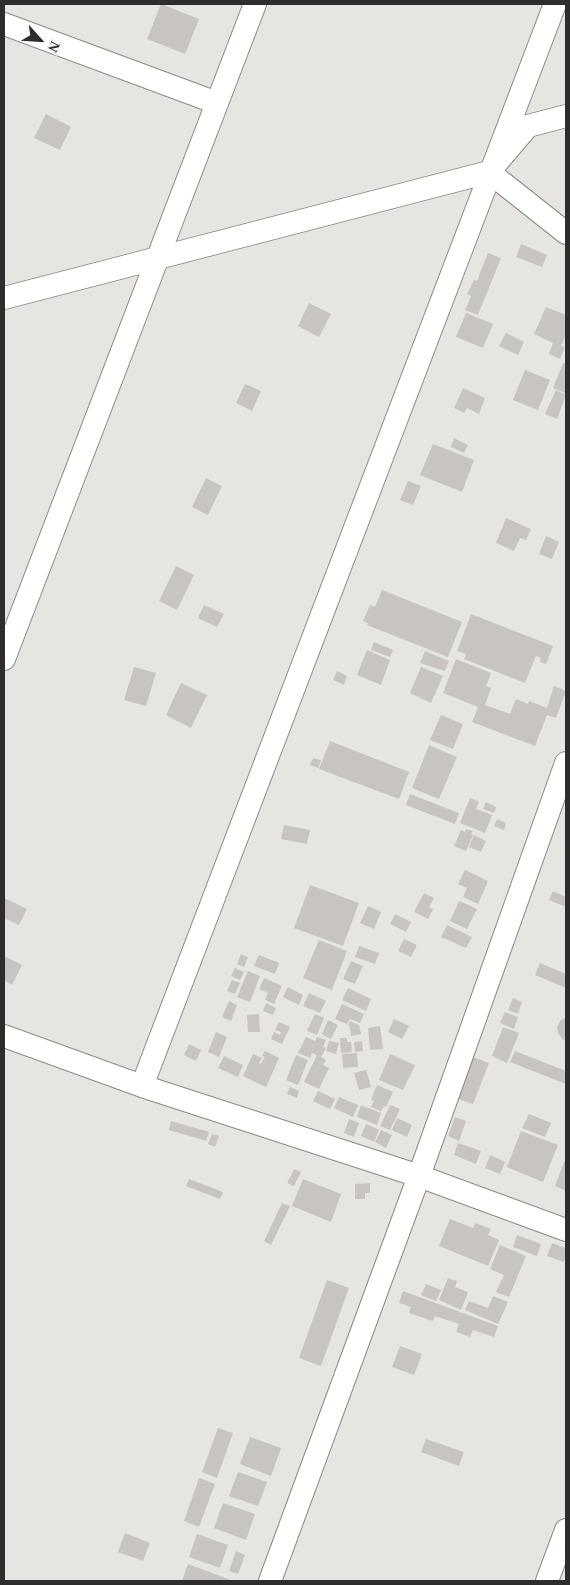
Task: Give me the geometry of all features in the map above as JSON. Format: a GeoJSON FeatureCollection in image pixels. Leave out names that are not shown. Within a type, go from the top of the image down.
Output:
{"type":"FeatureCollection","features":[{"type":"Feature","properties":{"kind":"street"},"geometry":{"type":"LineString","coordinates":[[4,659],[255,4]]}},
{"type":"Feature","properties":{"kind":"street"},"geometry":{"type":"LineString","coordinates":[[142,1086],[554,4]]}},
{"type":"Feature","properties":{"kind":"street"},"geometry":{"type":"LineString","coordinates":[[4,24],[217,103]]}},
{"type":"Feature","properties":{"kind":"street"},"geometry":{"type":"LineString","coordinates":[[4,298],[489,172],[528,126],[566,116]]}},
{"type":"Feature","properties":{"kind":"street"},"geometry":{"type":"LineString","coordinates":[[489,172],[566,233]]}},
{"type":"Feature","properties":{"kind":"street"},"geometry":{"type":"LineString","coordinates":[[270,1581],[419,1176],[566,763]]}},
{"type":"Feature","properties":{"kind":"street"},"geometry":{"type":"LineString","coordinates":[[4,1036],[142,1086],[419,1176],[566,1230]]}},
{"type":"Feature","properties":{"kind":"street"},"geometry":{"type":"LineString","coordinates":[[547,1581],[566,1530]]}},
{"type":"Feature","properties":{"kind":"building"},"geometry":{"type":"Polygon","coordinates":[[[161,4],[199,19],[185,54],[147,39],[161,4]]]}},
{"type":"Feature","properties":{"kind":"building"},"geometry":{"type":"Polygon","coordinates":[[[46,114],[71,127],[60,150],[34,138],[46,114]]]}},
{"type":"Feature","properties":{"kind":"building"},"geometry":{"type":"Polygon","coordinates":[[[521,244],[547,255],[542,267],[516,257],[521,244]]]}},
{"type":"Feature","properties":{"kind":"building"},"geometry":{"type":"Polygon","coordinates":[[[488,253],[501,258],[478,315],[465,310],[471,296],[467,294],[474,280],[477,281],[488,253]]]}},
{"type":"Feature","properties":{"kind":"building"},"geometry":{"type":"Polygon","coordinates":[[[309,303],[331,314],[319,337],[298,326],[309,303]]]}},
{"type":"Feature","properties":{"kind":"building"},"geometry":{"type":"Polygon","coordinates":[[[546,307],[566,315],[566,335],[561,346],[565,347],[560,359],[549,354],[553,343],[534,334],[546,307]]]}},
{"type":"Feature","properties":{"kind":"building"},"geometry":{"type":"Polygon","coordinates":[[[466,313],[493,324],[483,348],[456,337],[466,313]]]}},
{"type":"Feature","properties":{"kind":"building"},"geometry":{"type":"Polygon","coordinates":[[[506,333],[524,342],[518,355],[499,346],[506,333]]]}},
{"type":"Feature","properties":{"kind":"building"},"geometry":{"type":"Polygon","coordinates":[[[563,363],[566,364],[565,393],[553,388],[563,363]]]}},
{"type":"Feature","properties":{"kind":"building"},"geometry":{"type":"Polygon","coordinates":[[[525,370],[550,380],[538,410],[513,400],[525,370]]]}},
{"type":"Feature","properties":{"kind":"building"},"geometry":{"type":"Polygon","coordinates":[[[245,384],[261,391],[252,411],[236,403],[245,384]]]}},
{"type":"Feature","properties":{"kind":"building"},"geometry":{"type":"Polygon","coordinates":[[[463,388],[485,398],[479,414],[467,408],[464,413],[454,408],[463,388]]]}},
{"type":"Feature","properties":{"kind":"building"},"geometry":{"type":"Polygon","coordinates":[[[556,390],[566,395],[557,419],[545,414],[556,390]]]}},
{"type":"Feature","properties":{"kind":"building"},"geometry":{"type":"Polygon","coordinates":[[[454,438],[468,445],[464,453],[451,447],[454,438]]]}},
{"type":"Feature","properties":{"kind":"building"},"geometry":{"type":"Polygon","coordinates":[[[433,444],[474,460],[462,492],[420,475],[433,444]]]}},
{"type":"Feature","properties":{"kind":"building"},"geometry":{"type":"Polygon","coordinates":[[[206,478],[222,486],[208,515],[192,507],[206,478]]]}},
{"type":"Feature","properties":{"kind":"building"},"geometry":{"type":"Polygon","coordinates":[[[408,481],[421,486],[413,505],[400,500],[408,481]]]}},
{"type":"Feature","properties":{"kind":"building"},"geometry":{"type":"Polygon","coordinates":[[[506,518],[531,529],[526,540],[520,538],[514,551],[496,543],[506,518]]]}},
{"type":"Feature","properties":{"kind":"building"},"geometry":{"type":"Polygon","coordinates":[[[546,536],[559,542],[552,559],[539,554],[546,536]]]}},
{"type":"Feature","properties":{"kind":"building"},"geometry":{"type":"Polygon","coordinates":[[[176,566],[194,575],[177,610],[159,601],[176,566]]]}},
{"type":"Feature","properties":{"kind":"building"},"geometry":{"type":"Polygon","coordinates":[[[382,590],[462,622],[448,657],[367,625],[368,623],[363,621],[370,605],[375,607],[382,590]]]}},
{"type":"Feature","properties":{"kind":"building"},"geometry":{"type":"Polygon","coordinates":[[[204,605],[224,614],[217,627],[198,618],[204,605]]]}},
{"type":"Feature","properties":{"kind":"building"},"geometry":{"type":"Polygon","coordinates":[[[471,614],[553,646],[546,664],[540,662],[541,658],[536,656],[525,683],[464,659],[466,654],[457,651],[471,614]]]}},
{"type":"Feature","properties":{"kind":"building"},"geometry":{"type":"Polygon","coordinates":[[[374,642],[393,650],[390,657],[371,650],[374,642]]]}},
{"type":"Feature","properties":{"kind":"building"},"geometry":{"type":"Polygon","coordinates":[[[367,650],[390,660],[381,685],[357,675],[367,650]]]}},
{"type":"Feature","properties":{"kind":"building"},"geometry":{"type":"Polygon","coordinates":[[[425,651],[449,661],[445,671],[420,663],[425,651]]]}},
{"type":"Feature","properties":{"kind":"building"},"geometry":{"type":"Polygon","coordinates":[[[456,659],[491,673],[486,686],[491,688],[485,705],[510,714],[516,699],[528,704],[529,701],[547,708],[554,686],[566,691],[556,718],[547,715],[535,746],[472,722],[478,707],[443,693],[456,659]]]}},
{"type":"Feature","properties":{"kind":"building"},"geometry":{"type":"Polygon","coordinates":[[[134,667],[156,673],[146,706],[124,700],[134,667]]]}},
{"type":"Feature","properties":{"kind":"building"},"geometry":{"type":"Polygon","coordinates":[[[421,667],[443,676],[431,703],[410,693],[421,667]]]}},
{"type":"Feature","properties":{"kind":"building"},"geometry":{"type":"Polygon","coordinates":[[[337,671],[347,676],[344,685],[333,680],[337,671]]]}},
{"type":"Feature","properties":{"kind":"building"},"geometry":{"type":"Polygon","coordinates":[[[181,683],[207,695],[191,728],[166,715],[181,683]]]}},
{"type":"Feature","properties":{"kind":"building"},"geometry":{"type":"Polygon","coordinates":[[[441,715],[463,724],[453,749],[430,740],[441,715]]]}},
{"type":"Feature","properties":{"kind":"building"},"geometry":{"type":"Polygon","coordinates":[[[330,741],[409,772],[399,799],[319,769],[330,741]]]}},
{"type":"Feature","properties":{"kind":"building"},"geometry":{"type":"Polygon","coordinates":[[[429,745],[457,757],[439,799],[412,788],[429,745]]]}},
{"type":"Feature","properties":{"kind":"building"},"geometry":{"type":"Polygon","coordinates":[[[313,758],[321,760],[318,768],[310,765],[313,758]]]}},
{"type":"Feature","properties":{"kind":"building"},"geometry":{"type":"Polygon","coordinates":[[[410,794],[459,813],[455,824],[406,805],[410,794]]]}},
{"type":"Feature","properties":{"kind":"building"},"geometry":{"type":"Polygon","coordinates":[[[470,798],[479,802],[476,809],[492,815],[485,833],[460,823],[470,798]]]}},
{"type":"Feature","properties":{"kind":"building"},"geometry":{"type":"Polygon","coordinates":[[[486,802],[496,807],[494,813],[483,809],[486,802]]]}},
{"type":"Feature","properties":{"kind":"building"},"geometry":{"type":"Polygon","coordinates":[[[497,819],[506,823],[504,830],[494,826],[497,819]]]}},
{"type":"Feature","properties":{"kind":"building"},"geometry":{"type":"Polygon","coordinates":[[[284,825],[310,830],[307,844],[281,839],[284,825]]]}},
{"type":"Feature","properties":{"kind":"building"},"geometry":{"type":"Polygon","coordinates":[[[466,829],[473,831],[471,834],[473,835],[466,851],[454,846],[461,830],[465,832],[466,829]]]}},
{"type":"Feature","properties":{"kind":"building"},"geometry":{"type":"Polygon","coordinates":[[[474,835],[486,841],[481,852],[469,847],[474,835]]]}},
{"type":"Feature","properties":{"kind":"building"},"geometry":{"type":"Polygon","coordinates":[[[465,870],[488,881],[478,904],[463,897],[467,888],[458,884],[465,870]]]}},
{"type":"Feature","properties":{"kind":"building"},"geometry":{"type":"Polygon","coordinates":[[[310,885],[359,903],[343,946],[294,928],[310,885]]]}},
{"type":"Feature","properties":{"kind":"building"},"geometry":{"type":"Polygon","coordinates":[[[553,891],[566,897],[566,907],[549,900],[553,891]]]}},
{"type":"Feature","properties":{"kind":"building"},"geometry":{"type":"Polygon","coordinates":[[[424,893],[434,898],[429,907],[433,909],[428,919],[414,912],[424,893]]]}},
{"type":"Feature","properties":{"kind":"building"},"geometry":{"type":"Polygon","coordinates":[[[4,898],[27,909],[19,925],[4,918],[4,898]]]}},
{"type":"Feature","properties":{"kind":"building"},"geometry":{"type":"Polygon","coordinates":[[[459,901],[477,909],[467,929],[450,921],[459,901]]]}},
{"type":"Feature","properties":{"kind":"building"},"geometry":{"type":"Polygon","coordinates":[[[368,906],[381,912],[374,929],[360,923],[368,906]]]}},
{"type":"Feature","properties":{"kind":"building"},"geometry":{"type":"Polygon","coordinates":[[[395,914],[411,922],[406,932],[390,924],[395,914]]]}},
{"type":"Feature","properties":{"kind":"building"},"geometry":{"type":"Polygon","coordinates":[[[447,925],[472,937],[466,948],[441,937],[447,925]]]}},
{"type":"Feature","properties":{"kind":"building"},"geometry":{"type":"Polygon","coordinates":[[[404,939],[417,945],[411,957],[398,951],[404,939]]]}},
{"type":"Feature","properties":{"kind":"building"},"geometry":{"type":"Polygon","coordinates":[[[319,940],[347,951],[332,990],[303,978],[319,940]]]}},
{"type":"Feature","properties":{"kind":"building"},"geometry":{"type":"Polygon","coordinates":[[[359,946],[379,953],[375,964],[355,957],[359,946]]]}},
{"type":"Feature","properties":{"kind":"building"},"geometry":{"type":"Polygon","coordinates":[[[241,954],[248,957],[244,967],[237,964],[241,954]]]}},
{"type":"Feature","properties":{"kind":"building"},"geometry":{"type":"Polygon","coordinates":[[[259,955],[279,963],[275,974],[254,966],[259,955]]]}},
{"type":"Feature","properties":{"kind":"building"},"geometry":{"type":"Polygon","coordinates":[[[4,956],[22,965],[12,985],[4,980],[4,956]]]}},
{"type":"Feature","properties":{"kind":"building"},"geometry":{"type":"Polygon","coordinates":[[[351,961],[363,966],[355,984],[343,979],[351,961]]]}},
{"type":"Feature","properties":{"kind":"building"},"geometry":{"type":"Polygon","coordinates":[[[540,963],[566,974],[566,988],[535,975],[540,963]]]}},
{"type":"Feature","properties":{"kind":"building"},"geometry":{"type":"Polygon","coordinates":[[[235,968],[244,972],[240,980],[231,976],[235,968]]]}},
{"type":"Feature","properties":{"kind":"building"},"geometry":{"type":"Polygon","coordinates":[[[248,971],[260,976],[250,1002],[237,997],[248,971]]]}},
{"type":"Feature","properties":{"kind":"building"},"geometry":{"type":"Polygon","coordinates":[[[264,978],[282,986],[274,1004],[265,1000],[268,993],[259,989],[264,978]]]}},
{"type":"Feature","properties":{"kind":"building"},"geometry":{"type":"Polygon","coordinates":[[[232,980],[240,983],[235,994],[227,991],[232,980]]]}},
{"type":"Feature","properties":{"kind":"building"},"geometry":{"type":"Polygon","coordinates":[[[288,987],[303,995],[299,1005],[283,997],[288,987]]]}},
{"type":"Feature","properties":{"kind":"building"},"geometry":{"type":"Polygon","coordinates":[[[348,988],[371,999],[366,1011],[342,1000],[348,988]]]}},
{"type":"Feature","properties":{"kind":"building"},"geometry":{"type":"Polygon","coordinates":[[[309,993],[326,1001],[320,1013],[303,1006],[309,993]]]}},
{"type":"Feature","properties":{"kind":"building"},"geometry":{"type":"Polygon","coordinates":[[[513,998],[522,1002],[518,1014],[508,1010],[513,998]]]}},
{"type":"Feature","properties":{"kind":"building"},"geometry":{"type":"Polygon","coordinates":[[[229,1001],[237,1005],[231,1021],[222,1017],[229,1001]]]}},
{"type":"Feature","properties":{"kind":"building"},"geometry":{"type":"Polygon","coordinates":[[[266,1003],[276,1008],[273,1015],[263,1011],[266,1003]]]}},
{"type":"Feature","properties":{"kind":"building"},"geometry":{"type":"Polygon","coordinates":[[[342,1004],[364,1014],[360,1023],[350,1019],[347,1024],[335,1019],[342,1004]]]}},
{"type":"Feature","properties":{"kind":"building"},"geometry":{"type":"Polygon","coordinates":[[[505,1012],[518,1017],[514,1029],[500,1023],[505,1012]]]}},
{"type":"Feature","properties":{"kind":"building"},"geometry":{"type":"Polygon","coordinates":[[[259,1014],[260,1032],[248,1032],[247,1015],[259,1014]]]}},
{"type":"Feature","properties":{"kind":"building"},"geometry":{"type":"Polygon","coordinates":[[[315,1014],[324,1018],[317,1035],[307,1031],[315,1014]]]}},
{"type":"Feature","properties":{"kind":"building"},"geometry":{"type":"Polygon","coordinates":[[[566,1017],[566,1041],[558,1033],[557,1027],[560,1021],[566,1017]]]}},
{"type":"Feature","properties":{"kind":"building"},"geometry":{"type":"Polygon","coordinates":[[[394,1019],[409,1026],[402,1039],[388,1032],[394,1019]]]}},
{"type":"Feature","properties":{"kind":"building"},"geometry":{"type":"Polygon","coordinates":[[[328,1020],[338,1025],[331,1039],[322,1034],[328,1020]]]}},
{"type":"Feature","properties":{"kind":"building"},"geometry":{"type":"Polygon","coordinates":[[[350,1021],[359,1025],[361,1034],[351,1036],[348,1025],[350,1021]]]}},
{"type":"Feature","properties":{"kind":"building"},"geometry":{"type":"Polygon","coordinates":[[[279,1022],[290,1027],[282,1044],[271,1039],[274,1032],[280,1035],[281,1032],[275,1030],[279,1022]]]}},
{"type":"Feature","properties":{"kind":"building"},"geometry":{"type":"Polygon","coordinates":[[[380,1026],[383,1049],[370,1050],[368,1028],[380,1026]]]}},
{"type":"Feature","properties":{"kind":"building"},"geometry":{"type":"Polygon","coordinates":[[[503,1027],[519,1033],[507,1063],[492,1056],[503,1027]]]}},
{"type":"Feature","properties":{"kind":"building"},"geometry":{"type":"Polygon","coordinates":[[[216,1032],[227,1037],[219,1057],[208,1052],[216,1032]]]}},
{"type":"Feature","properties":{"kind":"building"},"geometry":{"type":"Polygon","coordinates":[[[306,1037],[315,1041],[317,1037],[326,1040],[323,1047],[326,1048],[321,1057],[326,1060],[323,1065],[329,1068],[319,1089],[304,1082],[317,1055],[312,1053],[310,1058],[298,1053],[306,1037]]]}},
{"type":"Feature","properties":{"kind":"building"},"geometry":{"type":"Polygon","coordinates":[[[340,1038],[347,1038],[347,1042],[351,1042],[352,1052],[341,1053],[340,1038]]]}},
{"type":"Feature","properties":{"kind":"building"},"geometry":{"type":"Polygon","coordinates":[[[329,1041],[339,1043],[336,1054],[326,1051],[329,1041]]]}},
{"type":"Feature","properties":{"kind":"building"},"geometry":{"type":"Polygon","coordinates":[[[362,1041],[363,1051],[355,1052],[354,1042],[362,1041]]]}},
{"type":"Feature","properties":{"kind":"building"},"geometry":{"type":"Polygon","coordinates":[[[189,1044],[201,1050],[196,1061],[184,1055],[189,1044]]]}},
{"type":"Feature","properties":{"kind":"building"},"geometry":{"type":"Polygon","coordinates":[[[265,1051],[279,1058],[266,1087],[243,1076],[253,1054],[262,1058],[259,1063],[261,1064],[265,1057],[262,1056],[265,1051]]]}},
{"type":"Feature","properties":{"kind":"building"},"geometry":{"type":"Polygon","coordinates":[[[515,1051],[566,1071],[566,1084],[510,1062],[515,1051]]]}},
{"type":"Feature","properties":{"kind":"building"},"geometry":{"type":"Polygon","coordinates":[[[357,1053],[358,1067],[343,1068],[342,1054],[357,1053]]]}},
{"type":"Feature","properties":{"kind":"building"},"geometry":{"type":"Polygon","coordinates":[[[390,1054],[415,1065],[403,1090],[379,1080],[390,1054]]]}},
{"type":"Feature","properties":{"kind":"building"},"geometry":{"type":"Polygon","coordinates":[[[296,1055],[308,1060],[298,1085],[286,1080],[296,1055]]]}},
{"type":"Feature","properties":{"kind":"building"},"geometry":{"type":"Polygon","coordinates":[[[224,1056],[243,1065],[238,1077],[218,1068],[224,1056]]]}},
{"type":"Feature","properties":{"kind":"building"},"geometry":{"type":"Polygon","coordinates":[[[473,1057],[489,1063],[473,1104],[458,1099],[473,1057]]]}},
{"type":"Feature","properties":{"kind":"building"},"geometry":{"type":"Polygon","coordinates":[[[366,1070],[371,1087],[359,1090],[354,1073],[366,1070]]]}},
{"type":"Feature","properties":{"kind":"building"},"geometry":{"type":"Polygon","coordinates":[[[377,1085],[393,1092],[386,1107],[384,1106],[381,1111],[371,1107],[374,1101],[371,1100],[377,1085]]]}},
{"type":"Feature","properties":{"kind":"building"},"geometry":{"type":"Polygon","coordinates":[[[290,1087],[299,1091],[297,1098],[287,1094],[290,1087]]]}},
{"type":"Feature","properties":{"kind":"building"},"geometry":{"type":"Polygon","coordinates":[[[318,1091],[335,1099],[330,1109],[313,1101],[318,1091]]]}},
{"type":"Feature","properties":{"kind":"building"},"geometry":{"type":"Polygon","coordinates":[[[339,1097],[358,1105],[353,1117],[334,1108],[339,1097]]]}},
{"type":"Feature","properties":{"kind":"building"},"geometry":{"type":"Polygon","coordinates":[[[361,1105],[381,1113],[377,1125],[357,1117],[361,1105]]]}},
{"type":"Feature","properties":{"kind":"building"},"geometry":{"type":"Polygon","coordinates":[[[390,1105],[400,1109],[390,1130],[380,1126],[390,1105]]]}},
{"type":"Feature","properties":{"kind":"building"},"geometry":{"type":"Polygon","coordinates":[[[529,1114],[551,1123],[545,1137],[522,1128],[529,1114]]]}},
{"type":"Feature","properties":{"kind":"building"},"geometry":{"type":"Polygon","coordinates":[[[455,1117],[466,1121],[459,1141],[448,1136],[455,1117]]]}},
{"type":"Feature","properties":{"kind":"building"},"geometry":{"type":"Polygon","coordinates":[[[397,1118],[412,1125],[407,1137],[392,1130],[397,1118]]]}},
{"type":"Feature","properties":{"kind":"building"},"geometry":{"type":"Polygon","coordinates":[[[349,1119],[359,1123],[354,1137],[344,1133],[349,1119]]]}},
{"type":"Feature","properties":{"kind":"building"},"geometry":{"type":"Polygon","coordinates":[[[171,1121],[209,1132],[206,1141],[169,1130],[171,1121]]]}},
{"type":"Feature","properties":{"kind":"building"},"geometry":{"type":"Polygon","coordinates":[[[366,1124],[379,1130],[374,1142],[361,1136],[366,1124]]]}},
{"type":"Feature","properties":{"kind":"building"},"geometry":{"type":"Polygon","coordinates":[[[381,1130],[392,1135],[386,1148],[375,1142],[381,1130]]]}},
{"type":"Feature","properties":{"kind":"building"},"geometry":{"type":"Polygon","coordinates":[[[521,1131],[558,1145],[543,1182],[507,1167],[521,1131]]]}},
{"type":"Feature","properties":{"kind":"building"},"geometry":{"type":"Polygon","coordinates":[[[212,1134],[219,1136],[215,1147],[208,1144],[212,1134]]]}},
{"type":"Feature","properties":{"kind":"building"},"geometry":{"type":"Polygon","coordinates":[[[458,1143],[481,1151],[476,1164],[454,1155],[458,1143]]]}},
{"type":"Feature","properties":{"kind":"building"},"geometry":{"type":"Polygon","coordinates":[[[490,1155],[505,1162],[500,1174],[485,1168],[490,1155]]]}},
{"type":"Feature","properties":{"kind":"building"},"geometry":{"type":"Polygon","coordinates":[[[566,1157],[566,1191],[555,1186],[566,1157]]]}},
{"type":"Feature","properties":{"kind":"building"},"geometry":{"type":"Polygon","coordinates":[[[294,1169],[301,1172],[294,1186],[287,1183],[294,1169]]]}},
{"type":"Feature","properties":{"kind":"building"},"geometry":{"type":"Polygon","coordinates":[[[189,1179],[223,1192],[220,1199],[186,1186],[189,1179]]]}},
{"type":"Feature","properties":{"kind":"building"},"geometry":{"type":"Polygon","coordinates":[[[303,1179],[341,1194],[331,1222],[292,1206],[303,1179]]]}},
{"type":"Feature","properties":{"kind":"building"},"geometry":{"type":"Polygon","coordinates":[[[370,1183],[370,1193],[365,1193],[365,1199],[355,1199],[355,1184],[370,1183]]]}},
{"type":"Feature","properties":{"kind":"building"},"geometry":{"type":"Polygon","coordinates":[[[282,1203],[290,1206],[271,1245],[264,1241],[282,1203]]]}},
{"type":"Feature","properties":{"kind":"building"},"geometry":{"type":"Polygon","coordinates":[[[450,1219],[473,1228],[475,1223],[491,1229],[488,1235],[499,1240],[488,1266],[439,1246],[450,1219]]]}},
{"type":"Feature","properties":{"kind":"building"},"geometry":{"type":"Polygon","coordinates":[[[517,1235],[541,1244],[537,1256],[513,1247],[517,1235]]]}},
{"type":"Feature","properties":{"kind":"building"},"geometry":{"type":"Polygon","coordinates":[[[552,1243],[566,1248],[564,1262],[547,1256],[552,1243]]]}},
{"type":"Feature","properties":{"kind":"building"},"geometry":{"type":"Polygon","coordinates":[[[500,1245],[526,1256],[509,1297],[496,1292],[504,1275],[490,1269],[500,1245]]]}},
{"type":"Feature","properties":{"kind":"building"},"geometry":{"type":"Polygon","coordinates":[[[448,1278],[457,1281],[455,1287],[468,1292],[461,1310],[439,1300],[448,1278]]]}},
{"type":"Feature","properties":{"kind":"building"},"geometry":{"type":"Polygon","coordinates":[[[327,1280],[349,1288],[321,1366],[299,1358],[327,1280]]]}},
{"type":"Feature","properties":{"kind":"building"},"geometry":{"type":"Polygon","coordinates":[[[426,1284],[441,1290],[436,1301],[421,1295],[426,1284]]]}},
{"type":"Feature","properties":{"kind":"building"},"geometry":{"type":"Polygon","coordinates":[[[403,1291],[498,1326],[494,1337],[473,1330],[470,1337],[456,1332],[459,1324],[435,1316],[433,1321],[409,1313],[411,1307],[399,1303],[403,1291]]]}},
{"type":"Feature","properties":{"kind":"building"},"geometry":{"type":"Polygon","coordinates":[[[493,1296],[508,1302],[498,1324],[465,1310],[469,1301],[488,1308],[493,1296]]]}},
{"type":"Feature","properties":{"kind":"building"},"geometry":{"type":"Polygon","coordinates":[[[400,1346],[422,1354],[414,1375],[392,1367],[400,1346]]]}},
{"type":"Feature","properties":{"kind":"building"},"geometry":{"type":"Polygon","coordinates":[[[218,1428],[233,1433],[217,1478],[202,1472],[218,1428]]]}},
{"type":"Feature","properties":{"kind":"building"},"geometry":{"type":"Polygon","coordinates":[[[250,1437],[281,1448],[271,1476],[240,1464],[250,1437]]]}},
{"type":"Feature","properties":{"kind":"building"},"geometry":{"type":"Polygon","coordinates":[[[426,1439],[464,1452],[459,1466],[421,1452],[426,1439]]]}},
{"type":"Feature","properties":{"kind":"building"},"geometry":{"type":"Polygon","coordinates":[[[238,1472],[267,1482],[258,1506],[229,1496],[238,1472]]]}},
{"type":"Feature","properties":{"kind":"building"},"geometry":{"type":"Polygon","coordinates":[[[199,1478],[215,1484],[199,1527],[184,1521],[199,1478]]]}},
{"type":"Feature","properties":{"kind":"building"},"geometry":{"type":"Polygon","coordinates":[[[223,1503],[255,1514],[246,1540],[214,1528],[223,1503]]]}},
{"type":"Feature","properties":{"kind":"building"},"geometry":{"type":"Polygon","coordinates":[[[125,1533],[150,1543],[143,1561],[118,1552],[125,1533]]]}},
{"type":"Feature","properties":{"kind":"building"},"geometry":{"type":"Polygon","coordinates":[[[197,1534],[228,1545],[220,1568],[189,1557],[197,1534]]]}},
{"type":"Feature","properties":{"kind":"building"},"geometry":{"type":"Polygon","coordinates":[[[236,1551],[245,1555],[238,1574],[229,1571],[236,1551]]]}},
{"type":"Feature","properties":{"kind":"building"},"geometry":{"type":"Polygon","coordinates":[[[188,1564],[231,1580],[231,1581],[182,1581],[188,1564]]]}}]}
